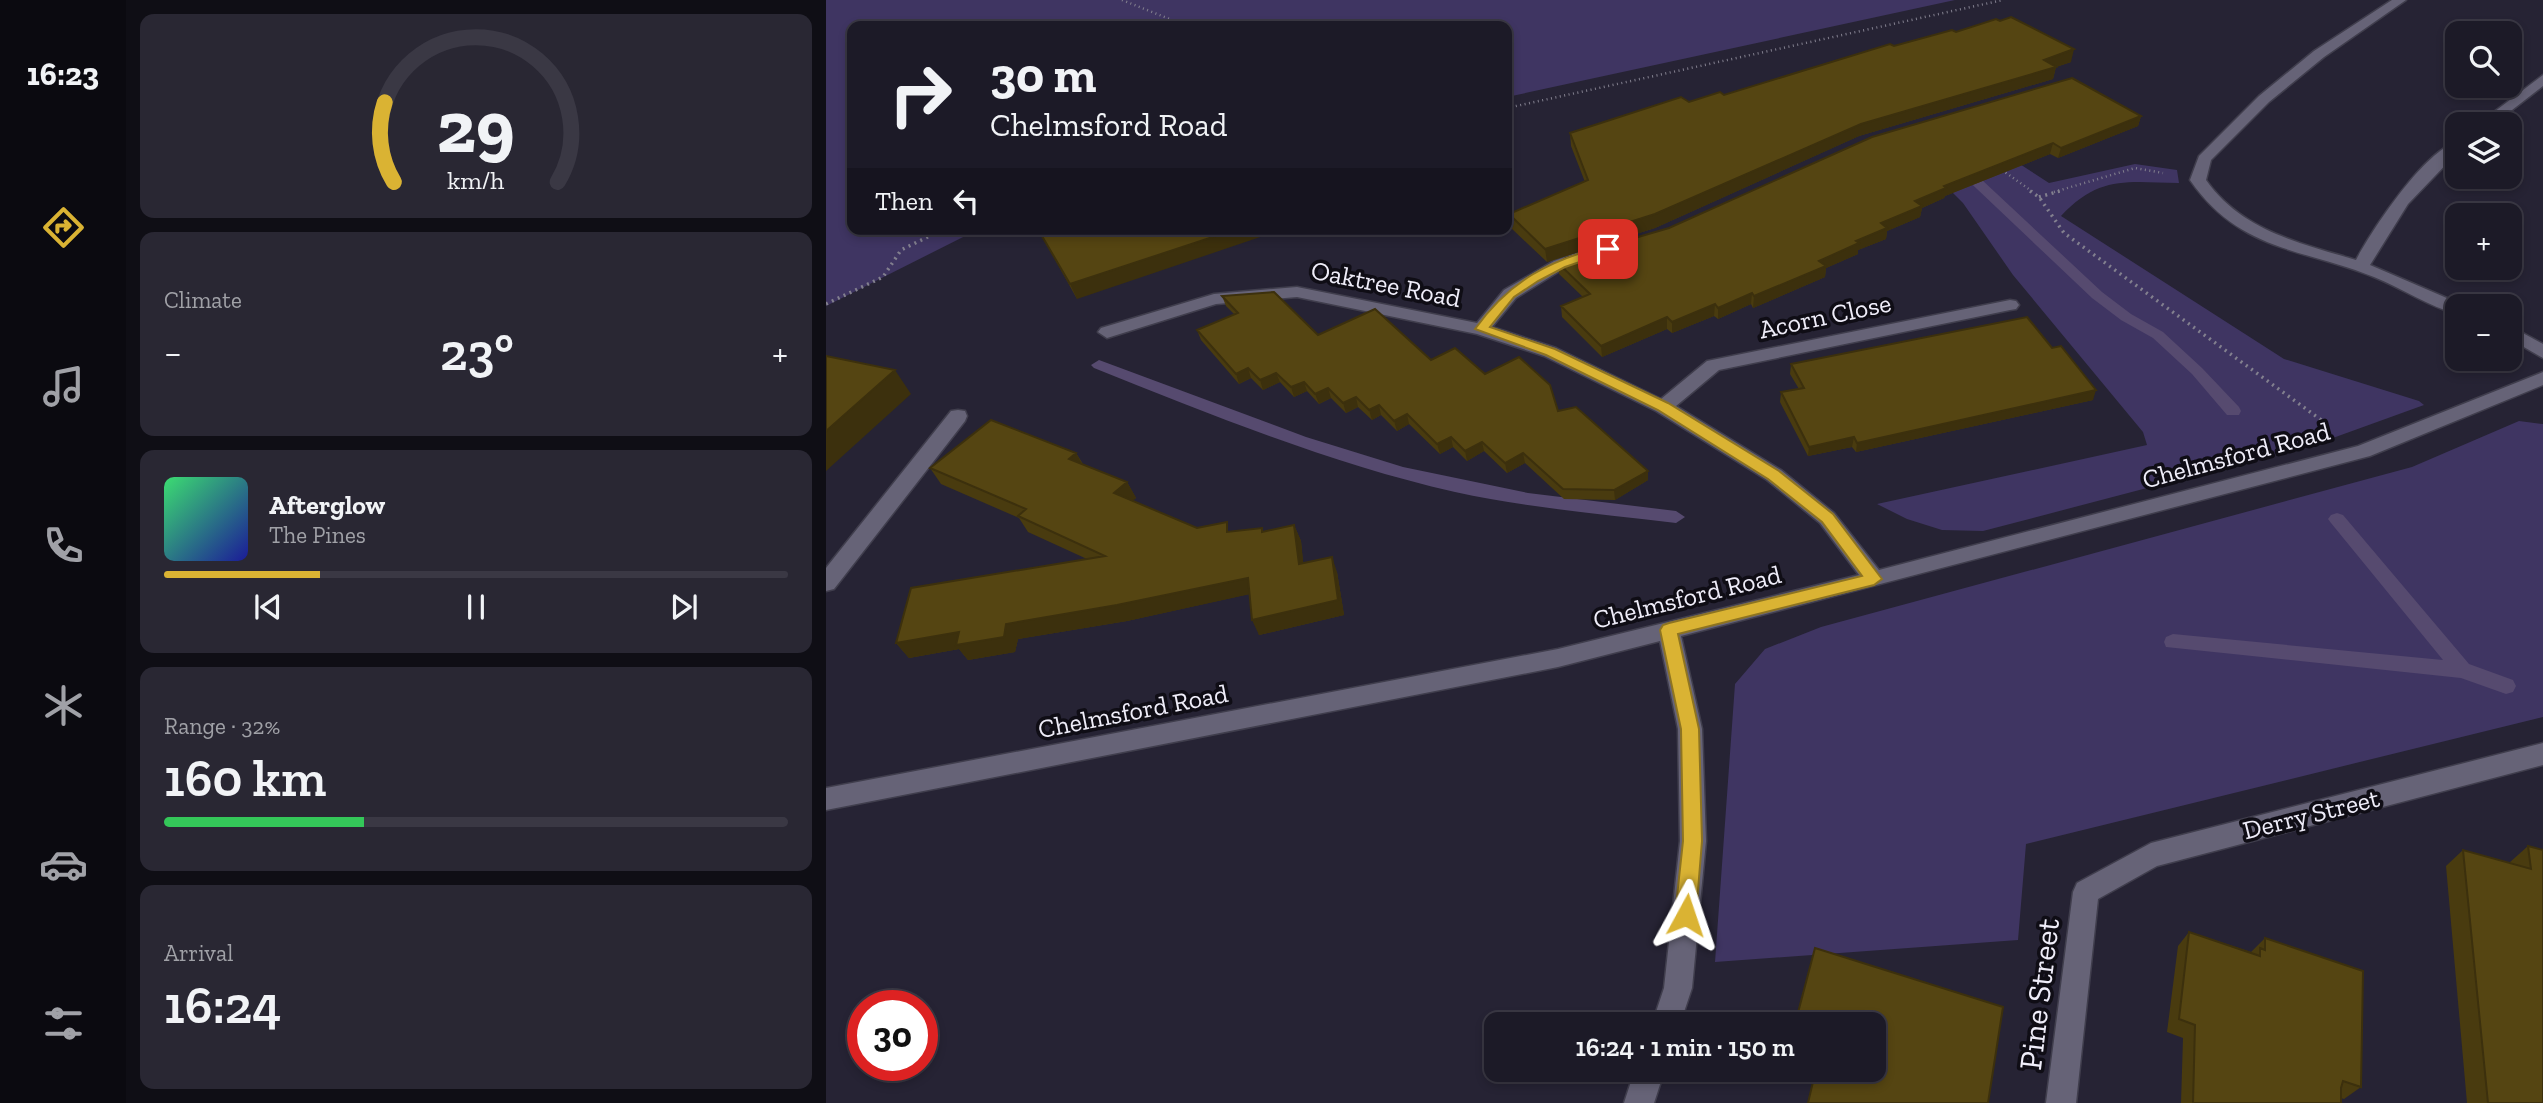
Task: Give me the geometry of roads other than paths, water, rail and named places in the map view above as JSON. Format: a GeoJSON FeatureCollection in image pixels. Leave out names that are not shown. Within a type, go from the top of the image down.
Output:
{"type":"FeatureCollection","features":[{"type":"Feature","properties":{"kind":"street"},"geometry":{"type":"LineString","coordinates":[[2400,0],[2319,54],[2264,99],[2204,159],[2198,180],[2208,197],[2225,214],[2260,235],[2361,267],[2445,304]]}},
{"type":"Feature","properties":{"kind":"street"},"geometry":{"type":"LineString","coordinates":[[2500,112],[2543,79]]}},
{"type":"Feature","properties":{"kind":"street"},"geometry":{"type":"LineString","coordinates":[[2361,267],[2379,231],[2436,162],[2445,155]]}},
{"type":"Feature","properties":{"kind":"street"},"geometry":{"type":"LineString","coordinates":[[1481,329],[1510,295],[1533,279],[1560,264],[1602,250]]}},
{"type":"Feature","properties":{"kind":"street","name":"Oaktree Road"},"geometry":{"type":"LineString","coordinates":[[1107,332],[1214,299],[1260,293],[1297,292],[1481,329],[1550,352],[1663,407],[1774,475],[1827,518],[1874,579]]}},
{"type":"Feature","properties":{"kind":"street","name":"Acorn Close"},"geometry":{"type":"LineString","coordinates":[[1663,407],[1713,365],[2010,305]]}},
{"type":"Feature","properties":{"kind":"street"},"geometry":{"type":"LineString","coordinates":[[2522,339],[2543,352]]}},
{"type":"Feature","properties":{"kind":"street","name":"Chelmsford Road"},"geometry":{"type":"LineString","coordinates":[[826,799],[1558,657],[1669,630],[2364,451],[2543,378]]}},
{"type":"Feature","properties":{"kind":"street"},"geometry":{"type":"LineString","coordinates":[[826,583],[958,416]]}},
{"type":"Feature","properties":{"kind":"street"},"geometry":{"type":"LineString","coordinates":[[1669,630],[1690,729],[1693,841],[1678,988],[1670,1012]]}},
{"type":"Feature","properties":{"kind":"street","name":"Derry Street"},"geometry":{"type":"LineString","coordinates":[[2086,892],[2151,855],[2543,754]]}},
{"type":"Feature","properties":{"kind":"street","name":"Pine Street"},"geometry":{"type":"LineString","coordinates":[[2061,1103],[2086,892]]}},
{"type":"Feature","properties":{"kind":"street"},"geometry":{"type":"LineString","coordinates":[[1639,1103],[1646,1082]]}},
{"type":"Feature","properties":{"kind":"waterway"},"geometry":{"type":"LineString","coordinates":[[1962,168],[2097,295],[2126,317],[2158,335],[2197,371],[2233,411]]}},
{"type":"Feature","properties":{"kind":"waterway"},"geometry":{"type":"LineString","coordinates":[[1099,365],[1300,441],[1403,473],[1455,486],[1528,499],[1676,517]]}},
{"type":"Feature","properties":{"kind":"waterway"},"geometry":{"type":"LineString","coordinates":[[2337,519],[2462,670]]}},
{"type":"Feature","properties":{"kind":"waterway"},"geometry":{"type":"LineString","coordinates":[[2173,642],[2462,670]]}},
{"type":"Feature","properties":{"kind":"waterway"},"geometry":{"type":"LineString","coordinates":[[2462,670],[2506,686]]}}]}
